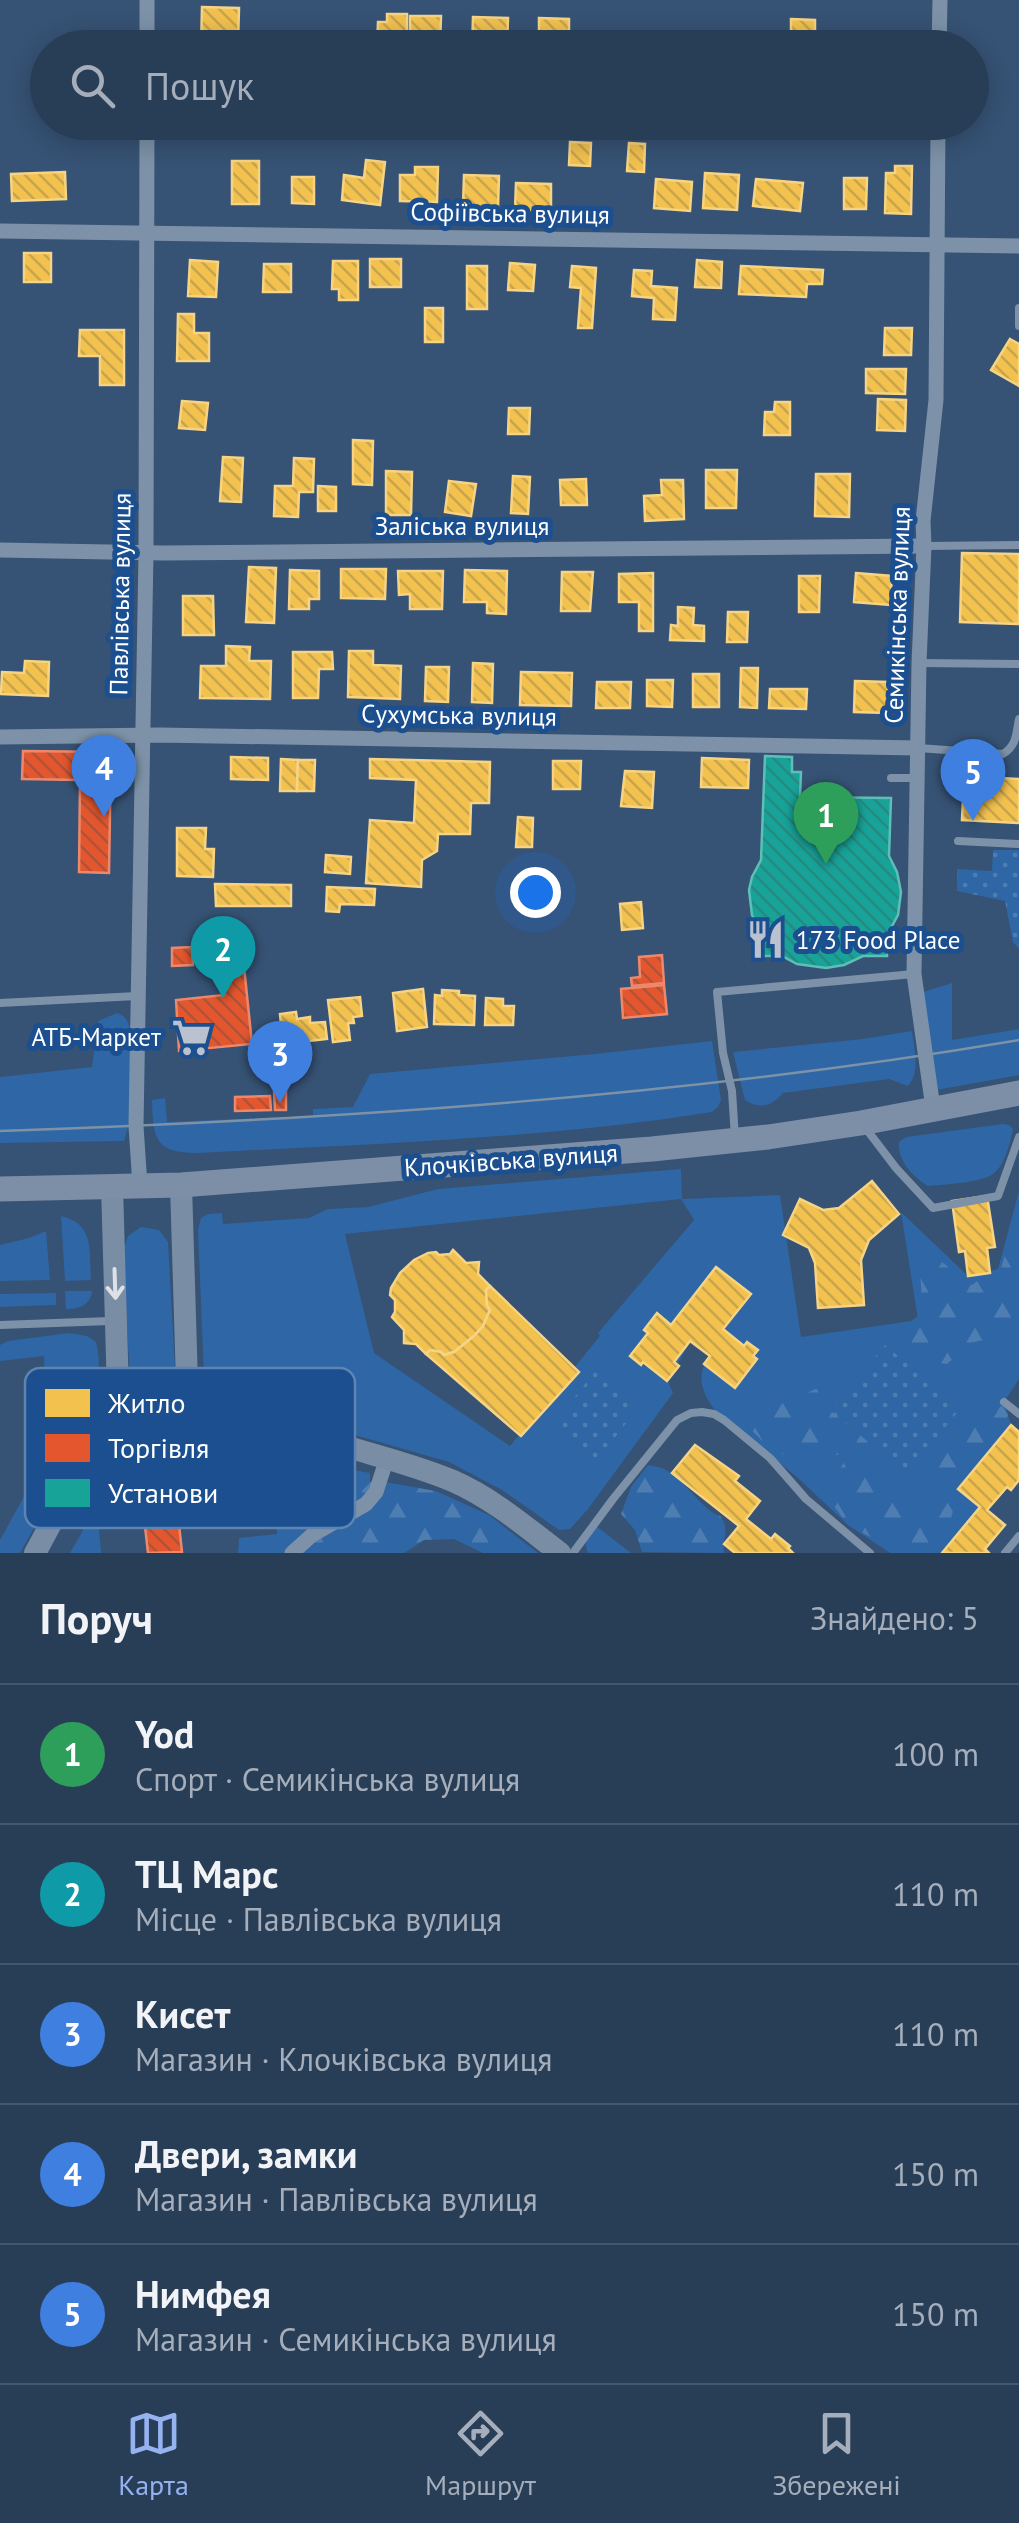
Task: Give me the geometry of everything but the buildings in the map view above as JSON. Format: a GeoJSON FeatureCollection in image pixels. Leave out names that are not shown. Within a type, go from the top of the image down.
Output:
{"type":"FeatureCollection","features":[{"type":"Feature","properties":{"kind":"main road","name":"Клочківська вулиця"},"geometry":{"type":"LineString","coordinates":[[0,1189],[181,1185],[652,1149],[861,1122],[1019,1092]]}},
{"type":"Feature","properties":{"kind":"street"},"geometry":{"type":"LineString","coordinates":[[147,0],[147,30]]}},
{"type":"Feature","properties":{"kind":"street"},"geometry":{"type":"LineString","coordinates":[[939,30],[940,0]]}},
{"type":"Feature","properties":{"kind":"street","name":"Павлівська вулиця"},"geometry":{"type":"LineString","coordinates":[[140,1186],[136,1126],[146,553],[147,140]]}},
{"type":"Feature","properties":{"kind":"street","name":"Семикінська вулиця"},"geometry":{"type":"LineString","coordinates":[[933,1108],[914,974],[922,521],[936,400],[938,140]]}},
{"type":"Feature","properties":{"kind":"street","name":"Софіївська вулиця"},"geometry":{"type":"LineString","coordinates":[[0,231],[1019,246]]}},
{"type":"Feature","properties":{"kind":"street","name":"Заліська вулиця"},"geometry":{"type":"LineString","coordinates":[[0,550],[146,553],[924,546]]}},
{"type":"Feature","properties":{"kind":"street","name":"Сухумська вулиця"},"geometry":{"type":"LineString","coordinates":[[0,737],[142,734],[918,748]]}},
{"type":"Feature","properties":{"kind":"street"},"geometry":{"type":"LineString","coordinates":[[181,1185],[187,1368]]}},
{"type":"Feature","properties":{"kind":"street"},"geometry":{"type":"LineString","coordinates":[[112,1186],[117,1368]]}},
{"type":"Feature","properties":{"kind":"street"},"geometry":{"type":"LineString","coordinates":[[355,1449],[441,1476],[474,1492],[560,1553]]}},
{"type":"Feature","properties":{"kind":"street"},"geometry":{"type":"LineString","coordinates":[[355,1510],[376,1492],[387,1458]]}},
{"type":"Feature","properties":{"kind":"street"},"geometry":{"type":"LineString","coordinates":[[35,1553],[49,1528]]}},
{"type":"Feature","properties":{"kind":"street"},"geometry":{"type":"LineString","coordinates":[[292,1553],[324,1528]]}},
{"type":"Feature","properties":{"kind":"lane"},"geometry":{"type":"LineString","coordinates":[[1019,308],[1019,326]]}},
{"type":"Feature","properties":{"kind":"lane"},"geometry":{"type":"LineString","coordinates":[[924,546],[1019,545]]}},
{"type":"Feature","properties":{"kind":"lane"},"geometry":{"type":"LineString","coordinates":[[919,663],[1019,664]]}},
{"type":"Feature","properties":{"kind":"lane"},"geometry":{"type":"LineString","coordinates":[[918,748],[1003,754],[1012,748],[1019,719]]}},
{"type":"Feature","properties":{"kind":"lane"},"geometry":{"type":"LineString","coordinates":[[890,778],[916,778]]}},
{"type":"Feature","properties":{"kind":"lane"},"geometry":{"type":"LineString","coordinates":[[958,841],[1019,844]]}},
{"type":"Feature","properties":{"kind":"lane"},"geometry":{"type":"LineString","coordinates":[[736,1140],[716,992],[914,974]]}},
{"type":"Feature","properties":{"kind":"lane"},"geometry":{"type":"LineString","coordinates":[[0,1003],[137,996]]}},
{"type":"Feature","properties":{"kind":"lane"},"geometry":{"type":"LineString","coordinates":[[861,1122],[933,1208],[998,1196],[1019,1137]]}},
{"type":"Feature","properties":{"kind":"lane"},"geometry":{"type":"LineString","coordinates":[[0,1326],[116,1321]]}},
{"type":"Feature","properties":{"kind":"lane"},"geometry":{"type":"LineString","coordinates":[[1004,1402],[1019,1414]]}},
{"type":"Feature","properties":{"kind":"lane"},"geometry":{"type":"LineString","coordinates":[[573,1553],[677,1420],[702,1412],[724,1420],[770,1458],[806,1499],[870,1553]]}},
{"type":"Feature","properties":{"kind":"lane"},"geometry":{"type":"LineString","coordinates":[[1005,1553],[1019,1536]]}},
{"type":"Feature","properties":{"kind":"green space"},"geometry":{"type":"Polygon","coordinates":[[[993,850],[1019,850],[1019,949],[1013,942],[1005,901],[957,891],[957,869],[992,871],[993,850]]]}},
{"type":"Feature","properties":{"kind":"green space"},"geometry":{"type":"Polygon","coordinates":[[[952,983],[952,1040],[1019,1029],[1019,1075],[931,1091],[917,994],[952,983]]]}},
{"type":"Feature","properties":{"kind":"green space"},"geometry":{"type":"Polygon","coordinates":[[[117,1013],[126,1019],[131,1035],[130,1120],[124,1141],[0,1143],[0,1077],[92,1067],[98,1021],[117,1013]]]}},
{"type":"Feature","properties":{"kind":"green space"},"geometry":{"type":"Polygon","coordinates":[[[912,1031],[916,1067],[908,1086],[889,1079],[783,1093],[766,1105],[745,1100],[733,1052],[912,1031]]]}},
{"type":"Feature","properties":{"kind":"green space"},"geometry":{"type":"Polygon","coordinates":[[[712,1041],[721,1100],[712,1112],[520,1134],[198,1153],[165,1147],[154,1125],[152,1100],[165,1098],[167,1122],[313,1116],[313,1109],[353,1107],[370,1074],[712,1041]]]}},
{"type":"Feature","properties":{"kind":"green space"},"geometry":{"type":"Polygon","coordinates":[[[1003,1124],[1013,1129],[1006,1154],[1001,1166],[988,1177],[928,1186],[903,1161],[899,1142],[906,1137],[1003,1124]]]}},
{"type":"Feature","properties":{"kind":"green space"},"geometry":{"type":"Polygon","coordinates":[[[681,1169],[682,1199],[780,1195],[801,1337],[918,1320],[901,1212],[968,1276],[998,1269],[1019,1191],[1019,1379],[1004,1402],[1011,1425],[958,1489],[980,1507],[942,1553],[890,1553],[848,1525],[714,1409],[702,1383],[702,1370],[709,1356],[690,1342],[668,1381],[673,1393],[588,1509],[570,1529],[559,1530],[502,1490],[449,1462],[355,1435],[355,1368],[204,1368],[198,1230],[201,1218],[222,1213],[223,1224],[309,1218],[328,1209],[368,1207],[438,1189],[681,1169]],[[681,1199],[345,1234],[374,1353],[510,1446],[600,1336],[598,1333],[694,1220],[681,1199]]]}},
{"type":"Feature","properties":{"kind":"green space"},"geometry":{"type":"Polygon","coordinates":[[[1019,1210],[1019,1332],[970,1343],[947,1364],[918,1370],[885,1407],[894,1342],[905,1326],[923,1312],[919,1260],[930,1255],[972,1285],[1001,1268],[1019,1210]]]}},
{"type":"Feature","properties":{"kind":"green space"},"geometry":{"type":"Polygon","coordinates":[[[61,1216],[80,1225],[85,1232],[91,1280],[65,1281],[61,1216]]]}},
{"type":"Feature","properties":{"kind":"green space"},"geometry":{"type":"Polygon","coordinates":[[[141,1227],[159,1230],[168,1242],[175,1368],[129,1368],[123,1250],[128,1236],[141,1227]]]}},
{"type":"Feature","properties":{"kind":"green space"},"geometry":{"type":"Polygon","coordinates":[[[46,1231],[50,1280],[0,1281],[0,1245],[46,1231]]]}},
{"type":"Feature","properties":{"kind":"green space"},"geometry":{"type":"Polygon","coordinates":[[[65,1291],[92,1291],[84,1305],[66,1309],[65,1291]]]}},
{"type":"Feature","properties":{"kind":"green space"},"geometry":{"type":"Polygon","coordinates":[[[56,1293],[56,1305],[0,1307],[0,1294],[56,1293]]]}},
{"type":"Feature","properties":{"kind":"green space"},"geometry":{"type":"Polygon","coordinates":[[[69,1333],[87,1336],[96,1342],[99,1368],[44,1368],[44,1356],[0,1361],[0,1345],[69,1333]]]}},
{"type":"Feature","properties":{"kind":"green space"},"geometry":{"type":"Polygon","coordinates":[[[885,1345],[961,1408],[907,1474],[831,1411],[885,1345]]]}},
{"type":"Feature","properties":{"kind":"green space"},"geometry":{"type":"Polygon","coordinates":[[[596,1370],[640,1405],[597,1461],[552,1426],[596,1370]]]}},
{"type":"Feature","properties":{"kind":"green space"},"geometry":{"type":"Polygon","coordinates":[[[818,1388],[852,1397],[880,1418],[866,1445],[823,1460],[807,1460],[774,1452],[743,1422],[740,1409],[771,1407],[818,1388]]]}},
{"type":"Feature","properties":{"kind":"green space"},"geometry":{"type":"Polygon","coordinates":[[[978,1395],[1003,1407],[1008,1415],[1001,1433],[981,1449],[960,1476],[948,1529],[921,1553],[899,1552],[848,1525],[831,1502],[830,1487],[844,1462],[864,1463],[898,1487],[929,1497],[938,1459],[966,1396],[978,1395]]]}},
{"type":"Feature","properties":{"kind":"green space"},"geometry":{"type":"Polygon","coordinates":[[[648,1465],[671,1473],[721,1517],[724,1553],[642,1552],[635,1530],[621,1514],[631,1487],[648,1465]]]}},
{"type":"Feature","properties":{"kind":"green space"},"geometry":{"type":"Polygon","coordinates":[[[355,1470],[370,1473],[370,1489],[355,1499],[355,1470]]]}},
{"type":"Feature","properties":{"kind":"green space"},"geometry":{"type":"Polygon","coordinates":[[[373,1480],[436,1491],[489,1515],[538,1553],[483,1553],[454,1539],[424,1540],[404,1553],[303,1553],[325,1528],[355,1528],[355,1497],[373,1480]]]}},
{"type":"Feature","properties":{"kind":"green space"},"geometry":{"type":"Polygon","coordinates":[[[25,1495],[25,1528],[34,1528],[20,1553],[0,1553],[0,1540],[25,1495]]]}},
{"type":"Feature","properties":{"kind":"green space"},"geometry":{"type":"Polygon","coordinates":[[[596,1526],[631,1553],[588,1553],[586,1542],[596,1526]]]}},
{"type":"Feature","properties":{"kind":"green space"},"geometry":{"type":"Polygon","coordinates":[[[84,1528],[99,1528],[101,1553],[70,1553],[84,1528]]]}},
{"type":"Feature","properties":{"kind":"green space"},"geometry":{"type":"Polygon","coordinates":[[[277,1528],[311,1528],[284,1553],[238,1553],[239,1538],[277,1534],[277,1528]]]}},
{"type":"Feature","properties":{"kind":"tram line"},"geometry":{"type":"LineString","coordinates":[[0,1131],[256,1120],[638,1091],[766,1077],[1019,1040]]}},
{"type":"Feature","properties":{"kind":"place","name":"Двери, замки"},"geometry":{"type":"Point","coordinates":[104,817]}},
{"type":"Feature","properties":{"kind":"place","name":"Нимфея"},"geometry":{"type":"Point","coordinates":[973,821]}},
{"type":"Feature","properties":{"kind":"place","name":"Yod"},"geometry":{"type":"Point","coordinates":[826,864]}},
{"type":"Feature","properties":{"kind":"place","name":"173 Food Place"},"geometry":{"type":"Point","coordinates":[766,940]}},
{"type":"Feature","properties":{"kind":"place","name":"ТЦ Марс"},"geometry":{"type":"Point","coordinates":[223,998]}},
{"type":"Feature","properties":{"kind":"place","name":"АТБ-Маркет"},"geometry":{"type":"Point","coordinates":[191,1037]}},
{"type":"Feature","properties":{"kind":"place","name":"Кисет"},"geometry":{"type":"Point","coordinates":[280,1103]}}]}
